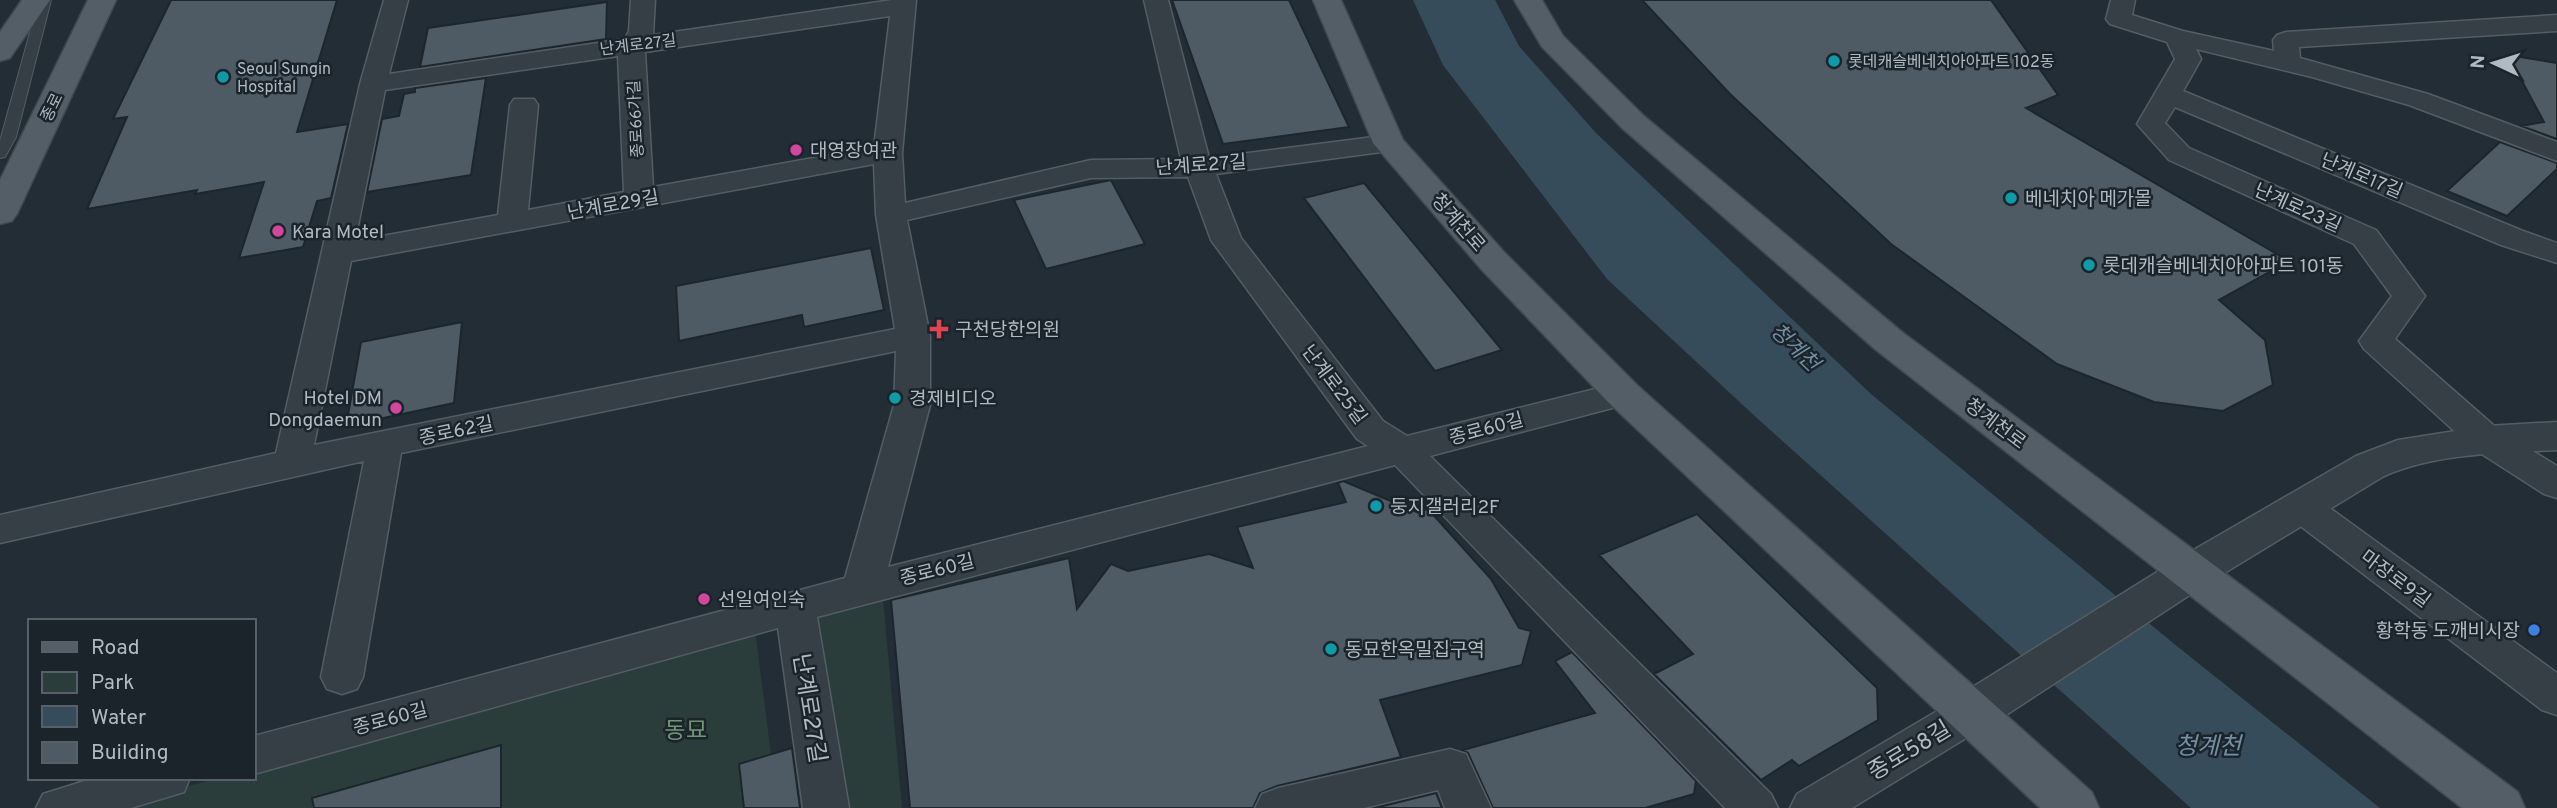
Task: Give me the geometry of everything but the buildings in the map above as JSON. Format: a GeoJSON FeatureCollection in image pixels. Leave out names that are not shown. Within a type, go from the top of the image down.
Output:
{"type":"FeatureCollection","features":[{"type":"Feature","properties":{"kind":"main road"},"geometry":{"type":"LineString","coordinates":[[0,52],[36,0]]}},
{"type":"Feature","properties":{"kind":"main road","name":"종로"},"geometry":{"type":"LineString","coordinates":[[0,214],[102,0]]}},
{"type":"Feature","properties":{"kind":"main road","name":"청계천로"},"geometry":{"type":"LineString","coordinates":[[1327,0],[1389,143],[1493,261],[1623,394],[1988,702],[2074,808]]}},
{"type":"Feature","properties":{"kind":"main road","name":"청계천로"},"geometry":{"type":"LineString","coordinates":[[1528,0],[1552,41],[1654,140],[1889,341],[2182,578],[2500,808]]}},
{"type":"Feature","properties":{"kind":"street"},"geometry":{"type":"LineString","coordinates":[[292,463],[373,84],[396,0]]}},
{"type":"Feature","properties":{"kind":"street","name":"종로66가길"},"geometry":{"type":"LineString","coordinates":[[639,200],[631,53],[642,31],[643,0]]}},
{"type":"Feature","properties":{"kind":"street","name":"난계로25길"},"geometry":{"type":"LineString","coordinates":[[1156,0],[1199,167],[1226,240],[1370,430],[1403,451],[1755,808]]}},
{"type":"Feature","properties":{"kind":"street"},"geometry":{"type":"LineString","coordinates":[[2123,0],[2119,19],[2177,37],[2287,61],[2432,106],[2557,152]]}},
{"type":"Feature","properties":{"kind":"street","name":"난계로27길"},"geometry":{"type":"LineString","coordinates":[[373,84],[636,43],[659,43],[904,3],[888,153],[891,215],[913,337],[912,405],[862,589]]}},
{"type":"Feature","properties":{"kind":"street"},"geometry":{"type":"LineString","coordinates":[[2287,61],[2286,40],[2557,23]]}},
{"type":"Feature","properties":{"kind":"street","name":"난계로23길"},"geometry":{"type":"LineString","coordinates":[[2177,37],[2188,58],[2151,124],[2179,154],[2365,237],[2409,296],[2376,341],[2487,440]]}},
{"type":"Feature","properties":{"kind":"street","name":"난계로17길"},"geometry":{"type":"LineString","coordinates":[[2168,94],[2512,238],[2557,253]]}},
{"type":"Feature","properties":{"kind":"street"},"geometry":{"type":"LineString","coordinates":[[512,223],[524,104]]}},
{"type":"Feature","properties":{"kind":"street","name":"난계로27길"},"geometry":{"type":"LineString","coordinates":[[891,215],[1091,169],[1199,167],[1389,143]]}},
{"type":"Feature","properties":{"kind":"street","name":"난계로29길"},"geometry":{"type":"LineString","coordinates":[[337,254],[888,153]]}},
{"type":"Feature","properties":{"kind":"street","name":"종로62길"},"geometry":{"type":"LineString","coordinates":[[0,529],[292,463],[913,337]]}},
{"type":"Feature","properties":{"kind":"street","name":"종로60길"},"geometry":{"type":"LineString","coordinates":[[256,754],[862,589],[1623,394]]}},
{"type":"Feature","properties":{"kind":"street"},"geometry":{"type":"LineString","coordinates":[[1988,702],[2182,578],[2370,466],[2398,454],[2487,440],[2557,436]]}},
{"type":"Feature","properties":{"kind":"street"},"geometry":{"type":"LineString","coordinates":[[2487,440],[2557,484]]}},
{"type":"Feature","properties":{"kind":"street"},"geometry":{"type":"LineString","coordinates":[[342,677],[386,444]]}},
{"type":"Feature","properties":{"kind":"street","name":"마장로9길"},"geometry":{"type":"LineString","coordinates":[[2303,508],[2557,697]]}},
{"type":"Feature","properties":{"kind":"street","name":"난계로27길"},"geometry":{"type":"LineString","coordinates":[[795,607],[826,808]]}},
{"type":"Feature","properties":{"kind":"street","name":"종로58길"},"geometry":{"type":"LineString","coordinates":[[1813,808],[1988,702]]}},
{"type":"Feature","properties":{"kind":"street"},"geometry":{"type":"LineString","coordinates":[[1278,808],[1450,768],[1468,808]]}},
{"type":"Feature","properties":{"kind":"street"},"geometry":{"type":"LineString","coordinates":[[59,808],[161,780]]}},
{"type":"Feature","properties":{"kind":"lane"},"geometry":{"type":"LineString","coordinates":[[0,154],[9,137],[45,0]]}},
{"type":"Feature","properties":{"kind":"green space"},"geometry":{"type":"Polygon","coordinates":[[[882,587],[902,808],[838,808],[809,611],[882,587]]]}},
{"type":"Feature","properties":{"kind":"green space","name":"동묘"},"geometry":{"type":"Polygon","coordinates":[[[755,630],[771,754],[796,747],[805,808],[110,808],[211,780],[256,780],[256,768],[755,630]]]}},
{"type":"Feature","properties":{"kind":"water","name":"청계천"},"geometry":{"type":"Polygon","coordinates":[[[1413,0],[1495,0],[1519,46],[1596,133],[1871,394],[2178,647],[2380,808],[2191,808],[1758,419],[1607,279],[1443,65],[1413,0]]]}},
{"type":"Feature","properties":{"kind":"place","name":"롯데캐슬베네치아아파트 102동"},"geometry":{"type":"Point","coordinates":[1834,61]}},
{"type":"Feature","properties":{"kind":"place","name":"Seoul Sungin Hospital"},"geometry":{"type":"Point","coordinates":[223,77]}},
{"type":"Feature","properties":{"kind":"place","name":"대영장여관"},"geometry":{"type":"Point","coordinates":[796,150]}},
{"type":"Feature","properties":{"kind":"place","name":"베네치아 메가몰"},"geometry":{"type":"Point","coordinates":[2011,198]}},
{"type":"Feature","properties":{"kind":"place","name":"Kara Motel"},"geometry":{"type":"Point","coordinates":[278,231]}},
{"type":"Feature","properties":{"kind":"place","name":"롯데캐슬베네치아아파트 101동"},"geometry":{"type":"Point","coordinates":[2089,265]}},
{"type":"Feature","properties":{"kind":"place","name":"구천당한의원"},"geometry":{"type":"Point","coordinates":[939,329]}},
{"type":"Feature","properties":{"kind":"place","name":"경제비디오"},"geometry":{"type":"Point","coordinates":[895,398]}},
{"type":"Feature","properties":{"kind":"place","name":"Hotel DM Dongdaemun"},"geometry":{"type":"Point","coordinates":[396,408]}},
{"type":"Feature","properties":{"kind":"place","name":"둥지갤러리2F"},"geometry":{"type":"Point","coordinates":[1376,506]}},
{"type":"Feature","properties":{"kind":"place","name":"선일여인숙"},"geometry":{"type":"Point","coordinates":[704,599]}},
{"type":"Feature","properties":{"kind":"place","name":"황학동 도깨비시장"},"geometry":{"type":"Point","coordinates":[2534,630]}},
{"type":"Feature","properties":{"kind":"place","name":"동묘한옥밀집구역"},"geometry":{"type":"Point","coordinates":[1331,649]}}]}
